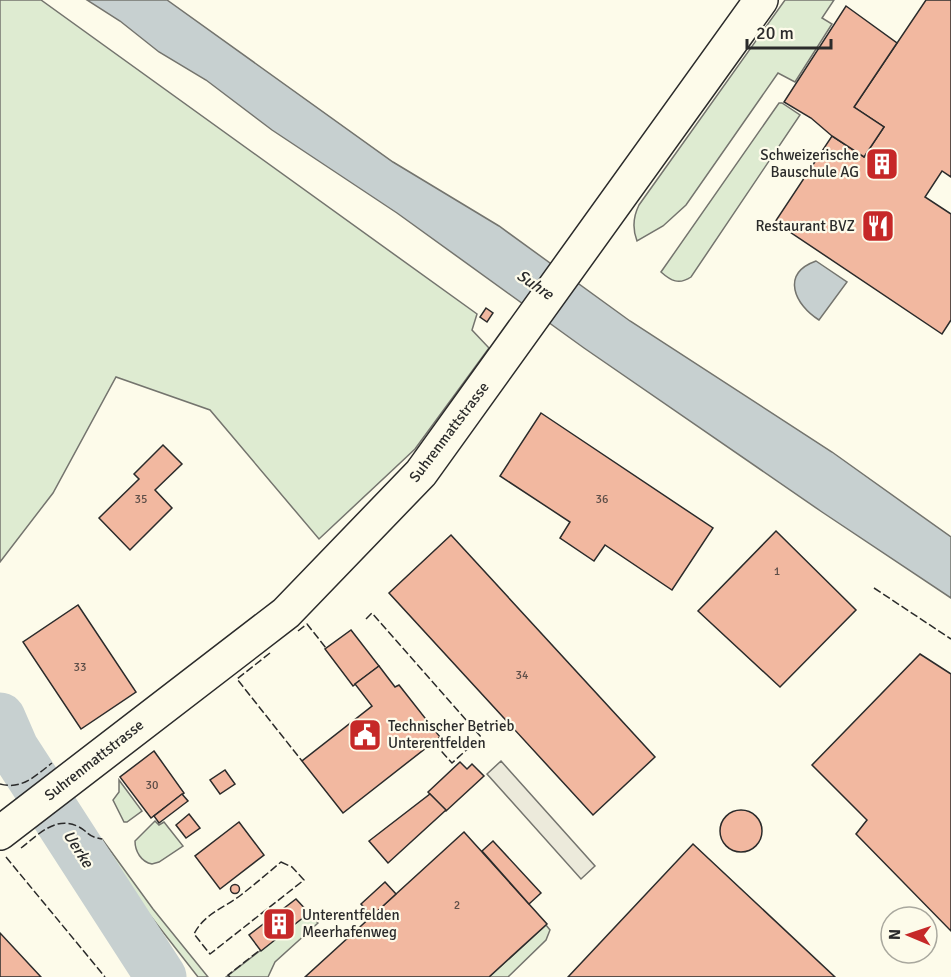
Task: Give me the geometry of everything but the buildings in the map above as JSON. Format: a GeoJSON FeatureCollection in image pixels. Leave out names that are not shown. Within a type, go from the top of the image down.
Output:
{"type":"FeatureCollection","features":[{"type":"Feature","properties":{"kind":"street","name":"Suhrenmattstrasse"},"geometry":{"type":"LineString","coordinates":[[4,830],[286,613],[421,473],[761,0]]}},
{"type":"Feature","properties":{"kind":"green space"},"geometry":{"type":"Polygon","coordinates":[[[0,0],[41,0],[477,314],[472,330],[489,348],[415,449],[319,539],[210,410],[116,377],[53,493],[0,562],[0,0]]]}},
{"type":"Feature","properties":{"kind":"green space"},"geometry":{"type":"Polygon","coordinates":[[[785,0],[834,0],[822,18],[832,24],[795,82],[778,73],[686,205],[663,226],[637,241],[634,223],[639,205],[785,0]]]}},
{"type":"Feature","properties":{"kind":"green space"},"geometry":{"type":"Polygon","coordinates":[[[779,103],[800,115],[691,277],[679,281],[668,278],[661,272],[779,103]]]}},
{"type":"Feature","properties":{"kind":"green space"},"geometry":{"type":"Polygon","coordinates":[[[119,780],[142,811],[127,822],[124,822],[113,800],[119,792],[119,780]]]}},
{"type":"Feature","properties":{"kind":"green space"},"geometry":{"type":"Polygon","coordinates":[[[155,821],[159,825],[164,822],[183,846],[152,864],[139,856],[135,841],[155,821]]]}},
{"type":"Feature","properties":{"kind":"green space"},"geometry":{"type":"Polygon","coordinates":[[[89,837],[102,839],[153,909],[208,977],[198,977],[89,837]]]}},
{"type":"Feature","properties":{"kind":"green space"},"geometry":{"type":"Polygon","coordinates":[[[309,913],[318,923],[275,962],[268,977],[226,977],[309,913]]]}},
{"type":"Feature","properties":{"kind":"green space"},"geometry":{"type":"Polygon","coordinates":[[[546,925],[550,930],[546,940],[508,977],[489,977],[546,925]]]}},
{"type":"Feature","properties":{"kind":"shaded area"},"geometry":{"type":"Polygon","coordinates":[[[501,761],[595,866],[581,879],[487,774],[501,761]]]}},
{"type":"Feature","properties":{"kind":"water","name":"Suhre"},"geometry":{"type":"Polygon","coordinates":[[[87,0],[167,0],[393,162],[499,226],[630,321],[832,452],[951,537],[951,598],[584,348],[397,213],[272,130],[206,80],[159,52],[120,21],[87,0]]]}},
{"type":"Feature","properties":{"kind":"water"},"geometry":{"type":"Polygon","coordinates":[[[816,261],[847,282],[819,320],[803,306],[795,290],[798,274],[816,261]]]}},
{"type":"Feature","properties":{"kind":"waterway","name":"Uerke"},"geometry":{"type":"LineString","coordinates":[[0,718],[13,748],[161,977]]}},
{"type":"Feature","properties":{"kind":"fence"},"geometry":{"type":"LineString","coordinates":[[874,588],[951,639]]}},
{"type":"Feature","properties":{"kind":"fence"},"geometry":{"type":"LineString","coordinates":[[366,619],[372,613],[481,737],[452,763],[434,743]]}},
{"type":"Feature","properties":{"kind":"fence"},"geometry":{"type":"LineString","coordinates":[[298,631],[307,624],[326,648]]}},
{"type":"Feature","properties":{"kind":"fence"},"geometry":{"type":"LineString","coordinates":[[270,653],[237,679],[302,761]]}},
{"type":"Feature","properties":{"kind":"fence"},"geometry":{"type":"LineString","coordinates":[[0,784],[22,783],[52,763]]}},
{"type":"Feature","properties":{"kind":"fence"},"geometry":{"type":"LineString","coordinates":[[21,848],[47,828],[61,823],[77,826],[90,835],[102,839]]}},
{"type":"Feature","properties":{"kind":"fence"},"geometry":{"type":"LineString","coordinates":[[6,857],[105,977]]}},
{"type":"Feature","properties":{"kind":"fence"},"geometry":{"type":"LineString","coordinates":[[281,862],[292,867],[304,880],[210,954],[194,934],[198,927],[209,916],[241,895],[281,862]]}},
{"type":"Feature","properties":{"kind":"fence"},"geometry":{"type":"LineString","coordinates":[[230,977],[228,975],[260,950]]}},
{"type":"Feature","properties":{"kind":"place","name":"Schweizerische Bauschule AG"},"geometry":{"type":"Point","coordinates":[882,164]}},
{"type":"Feature","properties":{"kind":"place","name":"Restaurant BVZ"},"geometry":{"type":"Point","coordinates":[878,226]}},
{"type":"Feature","properties":{"kind":"place","name":"Technischer Betrieb Unterentfelden"},"geometry":{"type":"Point","coordinates":[365,735]}},
{"type":"Feature","properties":{"kind":"place","name":"Unterentfelden Meerhafenweg"},"geometry":{"type":"Point","coordinates":[279,924]}}]}
